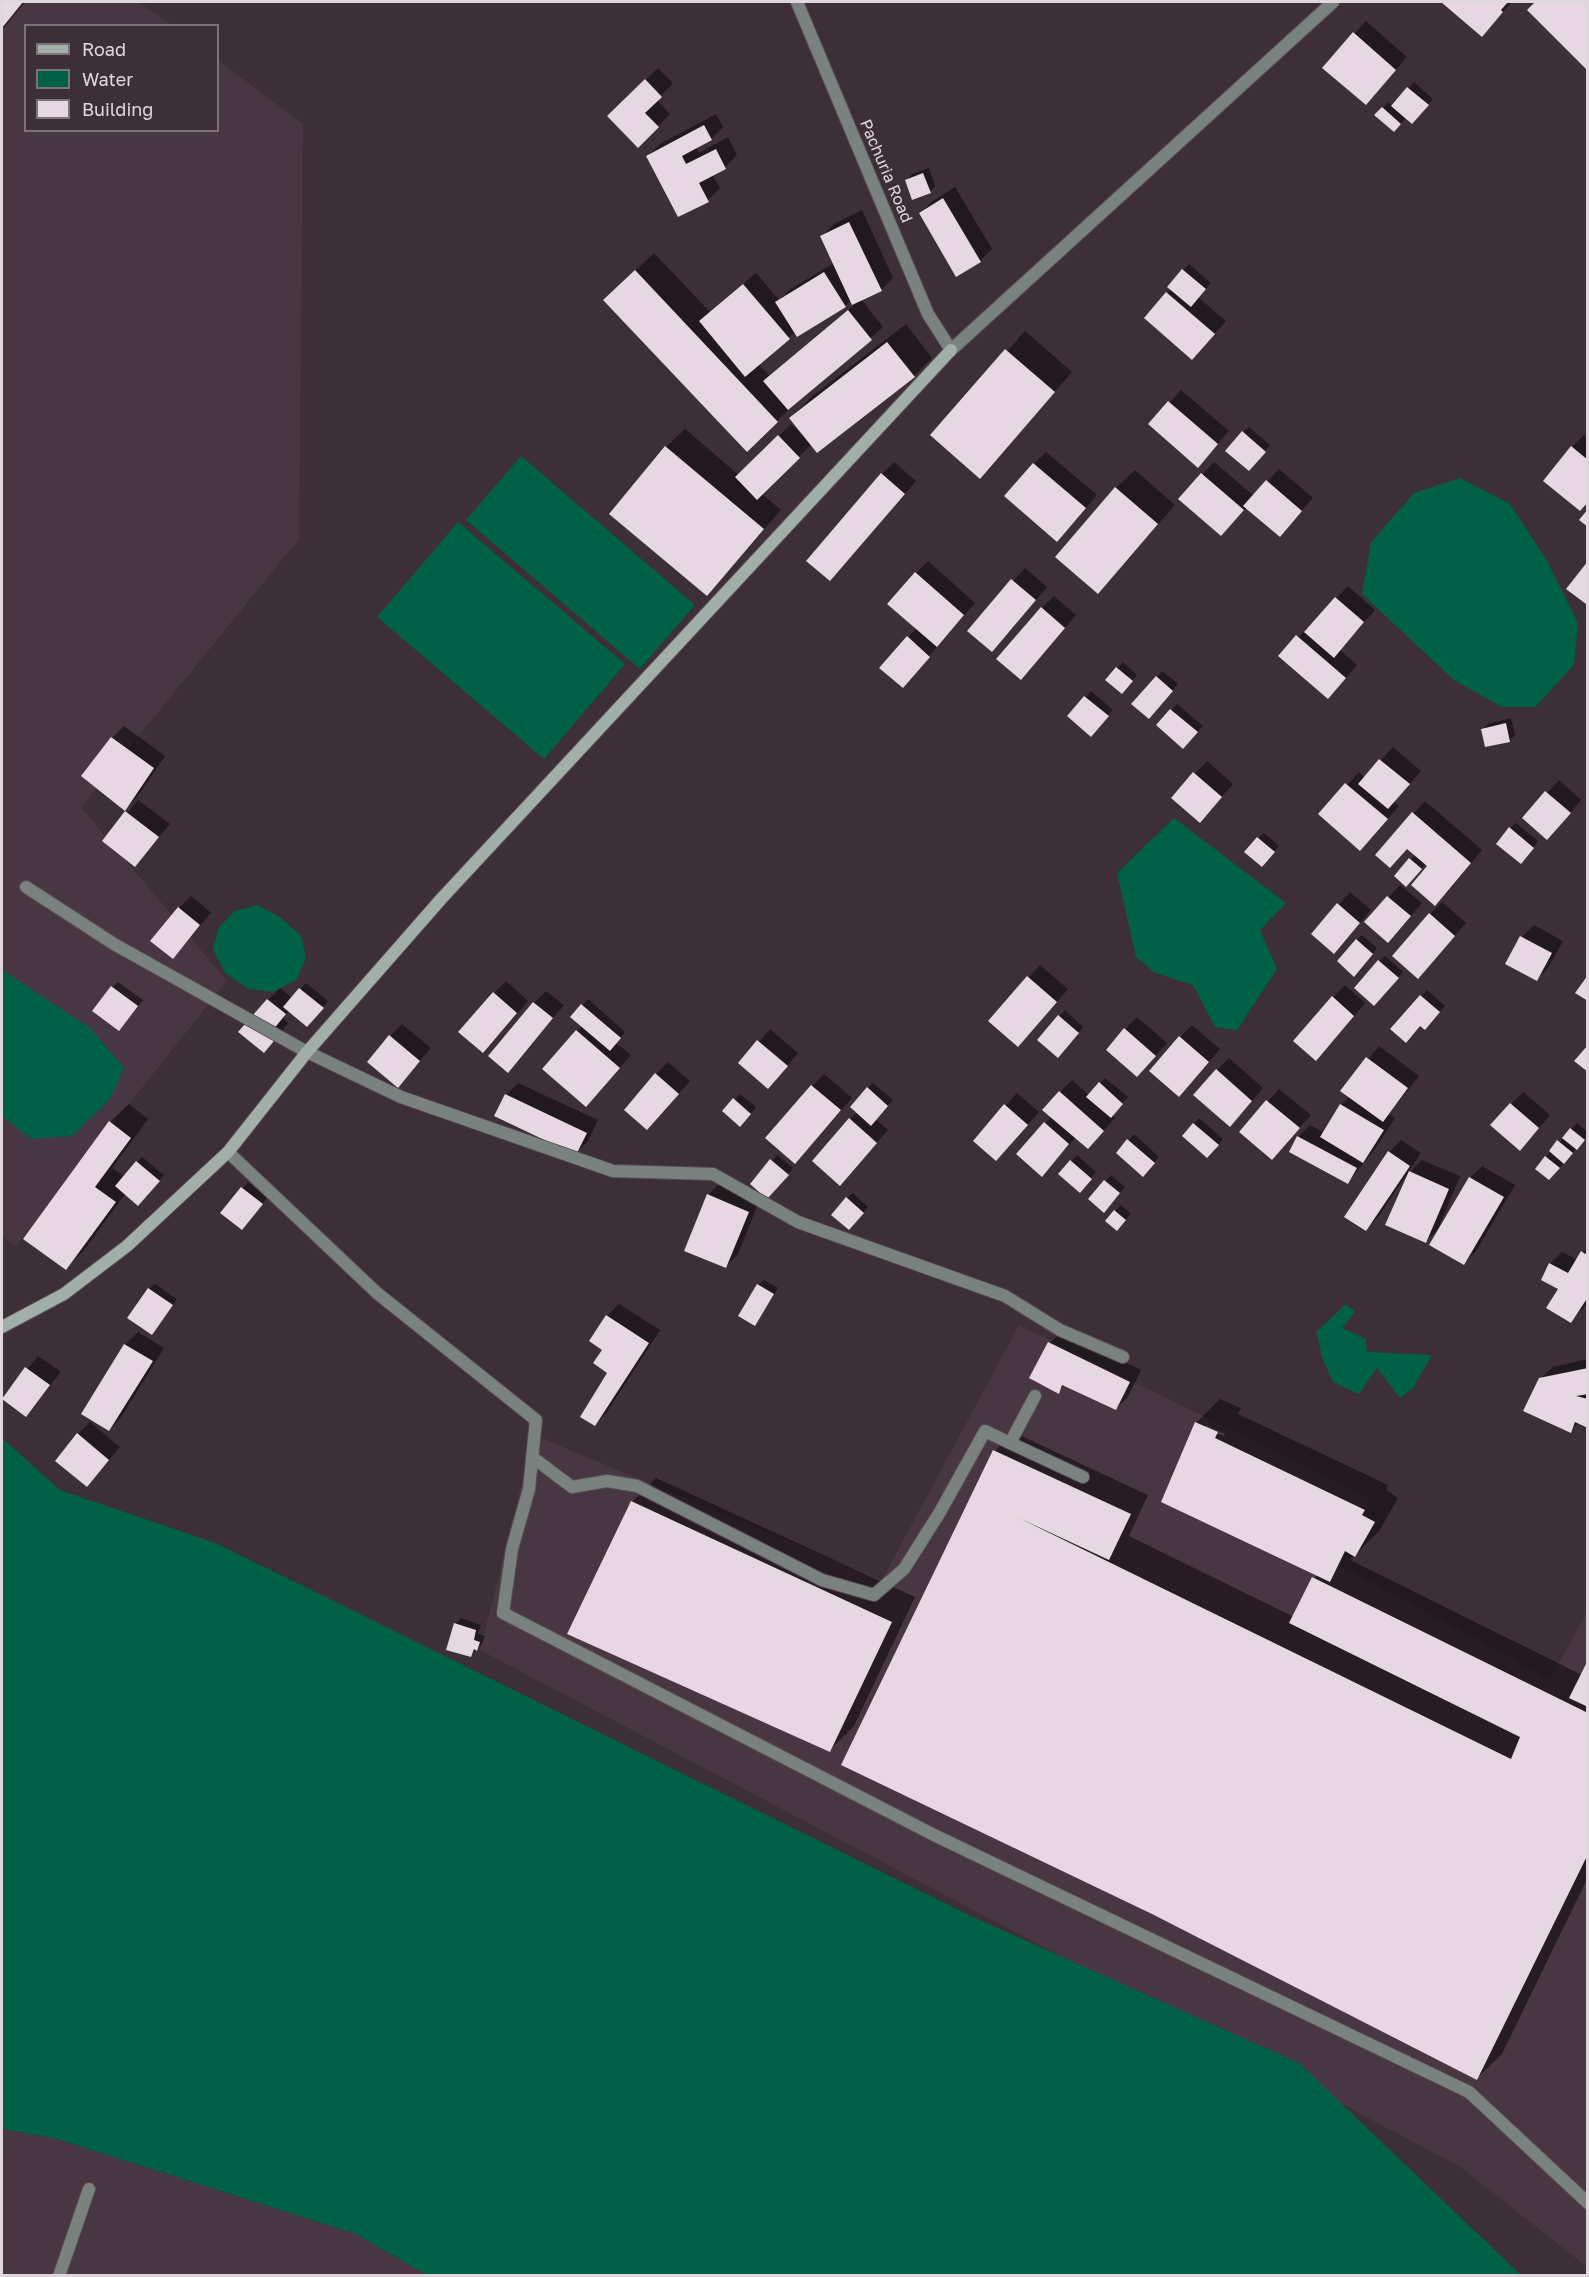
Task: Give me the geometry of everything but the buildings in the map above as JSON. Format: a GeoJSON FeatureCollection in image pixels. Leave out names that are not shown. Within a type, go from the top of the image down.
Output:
{"type":"FeatureCollection","features":[{"type":"Feature","properties":{"kind":"main road"},"geometry":{"type":"LineString","coordinates":[[2,1327],[64,1294],[127,1246],[228,1152],[307,1052],[458,880],[951,350]]}},
{"type":"Feature","properties":{"kind":"street","name":"Pachuria Road"},"geometry":{"type":"LineString","coordinates":[[797,2],[928,314],[951,350]]}},
{"type":"Feature","properties":{"kind":"street"},"geometry":{"type":"LineString","coordinates":[[951,350],[1333,2]]}},
{"type":"Feature","properties":{"kind":"street"},"geometry":{"type":"LineString","coordinates":[[26,887],[114,944],[307,1052],[401,1097],[613,1171],[712,1174],[798,1222],[1005,1296],[1060,1330],[1123,1357]]}},
{"type":"Feature","properties":{"kind":"street"},"geometry":{"type":"LineString","coordinates":[[228,1152],[377,1293],[536,1420],[529,1489],[512,1549],[503,1613],[934,1835],[1469,2092],[1587,2203]]}},
{"type":"Feature","properties":{"kind":"street"},"geometry":{"type":"LineString","coordinates":[[1010,1443],[1035,1396]]}},
{"type":"Feature","properties":{"kind":"street"},"geometry":{"type":"LineString","coordinates":[[532,1457],[572,1487],[607,1481],[637,1486],[822,1580],[874,1595],[904,1569],[985,1431],[1083,1478]]}},
{"type":"Feature","properties":{"kind":"street"},"geometry":{"type":"LineString","coordinates":[[59,2276],[89,2189]]}},
{"type":"Feature","properties":{"kind":"shaded area"},"geometry":{"type":"Polygon","coordinates":[[[2,2],[139,2],[170,24],[24,24],[24,132],[219,132],[219,61],[303,124],[299,539],[81,807],[227,981],[16,1246],[2,1237],[2,2]]]}},
{"type":"Feature","properties":{"kind":"shaded area"},"geometry":{"type":"Polygon","coordinates":[[[1019,1325],[1370,1499],[1340,1565],[1550,1679],[1587,1612],[1587,2267],[1459,2166],[480,1650],[534,1435],[882,1580],[1019,1325]]]}},
{"type":"Feature","properties":{"kind":"shaded area"},"geometry":{"type":"Polygon","coordinates":[[[2,2129],[54,2138],[356,2234],[427,2275],[2,2275],[2,2129]]]}},
{"type":"Feature","properties":{"kind":"water"},"geometry":{"type":"Polygon","coordinates":[[[521,456],[695,605],[640,669],[466,520],[521,456]]]}},
{"type":"Feature","properties":{"kind":"water"},"geometry":{"type":"Polygon","coordinates":[[[1460,478],[1510,504],[1546,559],[1578,623],[1574,665],[1535,707],[1502,707],[1454,680],[1362,594],[1371,542],[1414,493],[1460,478]]]}},
{"type":"Feature","properties":{"kind":"water"},"geometry":{"type":"Polygon","coordinates":[[[458,522],[625,664],[544,759],[377,617],[458,522]]]}},
{"type":"Feature","properties":{"kind":"water"},"geometry":{"type":"Polygon","coordinates":[[[1174,818],[1286,903],[1260,930],[1277,969],[1237,1030],[1215,1027],[1193,985],[1155,973],[1136,957],[1117,873],[1174,818]]]}},
{"type":"Feature","properties":{"kind":"water"},"geometry":{"type":"Polygon","coordinates":[[[257,905],[280,917],[301,936],[306,958],[296,980],[273,992],[249,989],[225,973],[213,949],[219,927],[235,911],[257,905]]]}},
{"type":"Feature","properties":{"kind":"water"},"geometry":{"type":"Polygon","coordinates":[[[2,970],[90,1028],[124,1068],[110,1099],[72,1136],[31,1139],[2,1116],[2,970]]]}},
{"type":"Feature","properties":{"kind":"water"},"geometry":{"type":"Polygon","coordinates":[[[1346,1304],[1355,1312],[1342,1328],[1366,1339],[1367,1352],[1432,1355],[1413,1388],[1400,1398],[1377,1368],[1359,1394],[1333,1382],[1323,1360],[1316,1332],[1346,1304]]]}},
{"type":"Feature","properties":{"kind":"water"},"geometry":{"type":"Polygon","coordinates":[[[2,1438],[60,1490],[218,1544],[973,1917],[1299,2063],[1521,2275],[427,2275],[356,2234],[54,2138],[2,2129],[2,1438]]]}}]}
